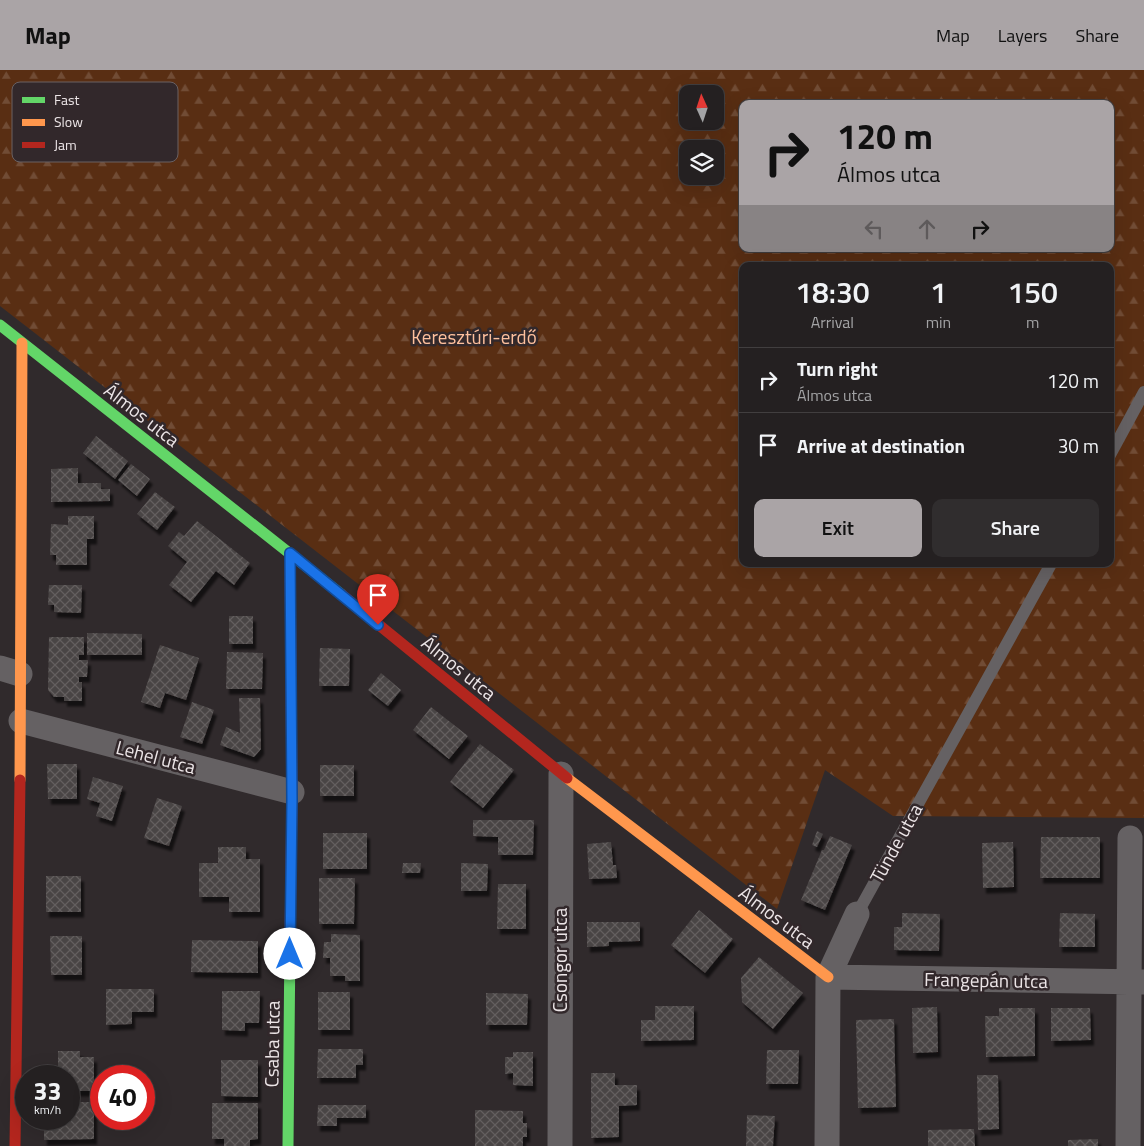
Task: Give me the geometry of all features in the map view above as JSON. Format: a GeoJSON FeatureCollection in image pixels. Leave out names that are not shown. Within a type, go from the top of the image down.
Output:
{"type":"FeatureCollection","features":[{"type":"Feature","properties":{"kind":"street","name":"Álmos utca"},"geometry":{"type":"LineString","coordinates":[[0,325],[290,553],[561,774],[828,977]]}},
{"type":"Feature","properties":{"kind":"street"},"geometry":{"type":"LineString","coordinates":[[10,1128],[21,721],[10,671],[22,343]]}},
{"type":"Feature","properties":{"kind":"street","name":"Csaba utca"},"geometry":{"type":"LineString","coordinates":[[288,1146],[292,792],[290,553]]}},
{"type":"Feature","properties":{"kind":"street","name":"Lehel utca"},"geometry":{"type":"LineString","coordinates":[[21,721],[292,792]]}},
{"type":"Feature","properties":{"kind":"street","name":"Csongor utca"},"geometry":{"type":"LineString","coordinates":[[560,1146],[561,774]]}},
{"type":"Feature","properties":{"kind":"street"},"geometry":{"type":"LineString","coordinates":[[1128,1146],[1136,982],[1130,838]]}},
{"type":"Feature","properties":{"kind":"street","name":"Tünde utca"},"geometry":{"type":"LineString","coordinates":[[826,1146],[828,977],[857,914]]}},
{"type":"Feature","properties":{"kind":"street","name":"Frangepán utca"},"geometry":{"type":"LineString","coordinates":[[828,977],[1136,982]]}},
{"type":"Feature","properties":{"kind":"lane"},"geometry":{"type":"LineString","coordinates":[[1114,448],[1144,392]]}},
{"type":"Feature","properties":{"kind":"lane","name":"Tünde utca"},"geometry":{"type":"LineString","coordinates":[[857,914],[1049,567]]}},
{"type":"Feature","properties":{"kind":"green space","name":"Keresztúri-erdő"},"geometry":{"type":"Polygon","coordinates":[[[0,70],[1144,70],[1144,818],[893,816],[825,770],[777,909],[0,306],[0,70]]]}},
{"type":"Feature","properties":{"kind":"building"},"geometry":{"type":"Polygon","coordinates":[[[96,436],[128,461],[115,479],[83,453],[96,436]]]}},
{"type":"Feature","properties":{"kind":"building"},"geometry":{"type":"Polygon","coordinates":[[[131,464],[150,479],[137,496],[118,480],[131,464]]]}},
{"type":"Feature","properties":{"kind":"building"},"geometry":{"type":"Polygon","coordinates":[[[78,468],[78,483],[101,483],[101,489],[110,489],[110,501],[51,502],[51,469],[78,468]]]}},
{"type":"Feature","properties":{"kind":"building"},"geometry":{"type":"Polygon","coordinates":[[[155,492],[175,507],[157,530],[137,514],[155,492]]]}},
{"type":"Feature","properties":{"kind":"building"},"geometry":{"type":"Polygon","coordinates":[[[68,516],[94,516],[94,539],[87,539],[87,565],[56,565],[56,555],[50,555],[51,524],[68,525],[68,516]]]}},
{"type":"Feature","properties":{"kind":"building"},"geometry":{"type":"Polygon","coordinates":[[[197,521],[250,563],[234,585],[216,571],[191,602],[169,585],[187,562],[168,546],[179,532],[184,536],[197,521]]]}},
{"type":"Feature","properties":{"kind":"building"},"geometry":{"type":"Polygon","coordinates":[[[49,585],[82,585],[81,613],[54,612],[54,605],[48,605],[49,585]]]}},
{"type":"Feature","properties":{"kind":"building"},"geometry":{"type":"Polygon","coordinates":[[[229,616],[253,616],[253,644],[229,644],[229,616]]]}},
{"type":"Feature","properties":{"kind":"building"},"geometry":{"type":"Polygon","coordinates":[[[87,633],[142,634],[142,655],[87,655],[87,633]]]}},
{"type":"Feature","properties":{"kind":"building"},"geometry":{"type":"Polygon","coordinates":[[[49,637],[84,637],[84,655],[79,655],[79,660],[88,660],[87,677],[79,677],[79,682],[82,682],[82,701],[64,701],[64,697],[54,697],[48,690],[49,637]]]}},
{"type":"Feature","properties":{"kind":"building"},"geometry":{"type":"Polygon","coordinates":[[[160,645],[199,658],[186,700],[165,693],[160,708],[141,702],[160,645]]]}},
{"type":"Feature","properties":{"kind":"building"},"geometry":{"type":"Polygon","coordinates":[[[320,648],[350,649],[349,686],[319,686],[320,648]]]}},
{"type":"Feature","properties":{"kind":"building"},"geometry":{"type":"Polygon","coordinates":[[[227,652],[263,653],[262,689],[226,689],[227,652]]]}},
{"type":"Feature","properties":{"kind":"building"},"geometry":{"type":"Polygon","coordinates":[[[381,673],[401,690],[388,706],[368,690],[381,673]]]}},
{"type":"Feature","properties":{"kind":"building"},"geometry":{"type":"Polygon","coordinates":[[[239,698],[260,698],[261,749],[254,757],[220,745],[226,727],[240,733],[239,698]]]}},
{"type":"Feature","properties":{"kind":"building"},"geometry":{"type":"Polygon","coordinates":[[[192,702],[214,710],[202,744],[180,737],[192,702]]]}},
{"type":"Feature","properties":{"kind":"building"},"geometry":{"type":"Polygon","coordinates":[[[431,707],[468,736],[449,759],[413,730],[431,707]]]}},
{"type":"Feature","properties":{"kind":"building"},"geometry":{"type":"Polygon","coordinates":[[[480,744],[514,770],[483,808],[450,782],[480,744]]]}},
{"type":"Feature","properties":{"kind":"building"},"geometry":{"type":"Polygon","coordinates":[[[47,764],[77,764],[77,799],[48,799],[47,764]]]}},
{"type":"Feature","properties":{"kind":"building"},"geometry":{"type":"Polygon","coordinates":[[[320,765],[354,765],[354,796],[320,796],[320,765]]]}},
{"type":"Feature","properties":{"kind":"building"},"geometry":{"type":"Polygon","coordinates":[[[93,777],[123,786],[112,821],[96,816],[100,803],[87,799],[93,777]]]}},
{"type":"Feature","properties":{"kind":"building"},"geometry":{"type":"Polygon","coordinates":[[[157,798],[182,806],[169,846],[144,838],[157,798]]]}},
{"type":"Feature","properties":{"kind":"building"},"geometry":{"type":"Polygon","coordinates":[[[473,820],[534,820],[533,855],[498,855],[498,837],[473,836],[473,820]]]}},
{"type":"Feature","properties":{"kind":"building"},"geometry":{"type":"Polygon","coordinates":[[[817,831],[823,834],[817,847],[812,845],[817,831]]]}},
{"type":"Feature","properties":{"kind":"building"},"geometry":{"type":"Polygon","coordinates":[[[323,833],[367,833],[367,869],[323,869],[323,833]]]}},
{"type":"Feature","properties":{"kind":"building"},"geometry":{"type":"Polygon","coordinates":[[[830,836],[852,845],[825,910],[801,900],[822,850],[824,850],[830,836]]]}},
{"type":"Feature","properties":{"kind":"building"},"geometry":{"type":"Polygon","coordinates":[[[1041,837],[1100,837],[1100,878],[1040,878],[1041,837]]]}},
{"type":"Feature","properties":{"kind":"building"},"geometry":{"type":"Polygon","coordinates":[[[611,842],[613,865],[616,865],[617,878],[589,879],[587,844],[611,842]]]}},
{"type":"Feature","properties":{"kind":"building"},"geometry":{"type":"Polygon","coordinates":[[[1013,842],[1014,887],[983,888],[982,843],[1013,842]]]}},
{"type":"Feature","properties":{"kind":"building"},"geometry":{"type":"Polygon","coordinates":[[[218,847],[246,847],[246,859],[260,859],[260,912],[229,912],[229,897],[199,897],[199,863],[218,863],[218,847]]]}},
{"type":"Feature","properties":{"kind":"building"},"geometry":{"type":"Polygon","coordinates":[[[403,863],[421,863],[420,873],[402,873],[403,863]]]}},
{"type":"Feature","properties":{"kind":"building"},"geometry":{"type":"Polygon","coordinates":[[[461,863],[488,864],[487,891],[461,891],[461,863]]]}},
{"type":"Feature","properties":{"kind":"building"},"geometry":{"type":"Polygon","coordinates":[[[46,876],[81,876],[81,912],[46,912],[46,876]]]}},
{"type":"Feature","properties":{"kind":"building"},"geometry":{"type":"Polygon","coordinates":[[[319,878],[355,878],[354,924],[319,924],[319,878]]]}},
{"type":"Feature","properties":{"kind":"building"},"geometry":{"type":"Polygon","coordinates":[[[498,884],[526,884],[526,929],[497,929],[498,884]]]}},
{"type":"Feature","properties":{"kind":"building"},"geometry":{"type":"Polygon","coordinates":[[[699,910],[733,939],[705,973],[671,945],[699,910]]]}},
{"type":"Feature","properties":{"kind":"building"},"geometry":{"type":"Polygon","coordinates":[[[902,913],[940,914],[939,951],[894,950],[894,927],[902,927],[902,913]]]}},
{"type":"Feature","properties":{"kind":"building"},"geometry":{"type":"Polygon","coordinates":[[[1060,913],[1095,914],[1095,947],[1059,947],[1060,913]]]}},
{"type":"Feature","properties":{"kind":"building"},"geometry":{"type":"Polygon","coordinates":[[[587,922],[640,922],[640,941],[609,942],[609,946],[587,947],[587,922]]]}},
{"type":"Feature","properties":{"kind":"building"},"geometry":{"type":"Polygon","coordinates":[[[331,934],[360,935],[360,981],[345,981],[345,976],[330,976],[330,958],[323,958],[324,942],[331,942],[331,934]]]}},
{"type":"Feature","properties":{"kind":"building"},"geometry":{"type":"Polygon","coordinates":[[[50,936],[82,936],[82,975],[51,975],[50,936]]]}},
{"type":"Feature","properties":{"kind":"building"},"geometry":{"type":"Polygon","coordinates":[[[192,940],[258,941],[258,973],[191,972],[192,940]]]}},
{"type":"Feature","properties":{"kind":"building"},"geometry":{"type":"Polygon","coordinates":[[[759,957],[803,993],[773,1029],[742,1002],[741,978],[759,957]]]}},
{"type":"Feature","properties":{"kind":"building"},"geometry":{"type":"Polygon","coordinates":[[[106,989],[154,989],[154,1012],[132,1012],[132,1024],[106,1025],[106,989]]]}},
{"type":"Feature","properties":{"kind":"building"},"geometry":{"type":"Polygon","coordinates":[[[222,991],[260,991],[259,1023],[245,1023],[245,1031],[222,1030],[222,991]]]}},
{"type":"Feature","properties":{"kind":"building"},"geometry":{"type":"Polygon","coordinates":[[[318,992],[350,992],[350,1030],[318,1030],[318,992]]]}},
{"type":"Feature","properties":{"kind":"building"},"geometry":{"type":"Polygon","coordinates":[[[486,993],[528,994],[527,1025],[486,1025],[486,993]]]}},
{"type":"Feature","properties":{"kind":"building"},"geometry":{"type":"Polygon","coordinates":[[[655,1006],[694,1006],[694,1040],[641,1041],[641,1020],[655,1020],[655,1006]]]}},
{"type":"Feature","properties":{"kind":"building"},"geometry":{"type":"Polygon","coordinates":[[[937,1007],[938,1052],[913,1053],[912,1008],[937,1007]]]}},
{"type":"Feature","properties":{"kind":"building"},"geometry":{"type":"Polygon","coordinates":[[[999,1008],[1035,1008],[1035,1056],[986,1057],[985,1016],[999,1016],[999,1008]]]}},
{"type":"Feature","properties":{"kind":"building"},"geometry":{"type":"Polygon","coordinates":[[[1051,1008],[1090,1008],[1091,1040],[1051,1041],[1051,1008]]]}},
{"type":"Feature","properties":{"kind":"building"},"geometry":{"type":"Polygon","coordinates":[[[894,1019],[896,1107],[858,1108],[856,1020],[894,1019]]]}},
{"type":"Feature","properties":{"kind":"building"},"geometry":{"type":"Polygon","coordinates":[[[318,1049],[363,1049],[363,1065],[356,1065],[356,1078],[317,1078],[318,1049]]]}},
{"type":"Feature","properties":{"kind":"building"},"geometry":{"type":"Polygon","coordinates":[[[767,1050],[799,1050],[798,1084],[766,1084],[767,1050]]]}},
{"type":"Feature","properties":{"kind":"building"},"geometry":{"type":"Polygon","coordinates":[[[58,1051],[80,1051],[80,1057],[94,1057],[94,1065],[90,1065],[90,1091],[80,1091],[80,1065],[58,1065],[58,1051]]]}},
{"type":"Feature","properties":{"kind":"building"},"geometry":{"type":"Polygon","coordinates":[[[513,1052],[533,1052],[533,1086],[513,1085],[513,1073],[505,1074],[505,1057],[513,1057],[513,1052]]]}},
{"type":"Feature","properties":{"kind":"building"},"geometry":{"type":"Polygon","coordinates":[[[221,1060],[258,1060],[258,1097],[221,1096],[221,1060]]]}},
{"type":"Feature","properties":{"kind":"building"},"geometry":{"type":"Polygon","coordinates":[[[591,1073],[615,1073],[615,1085],[637,1085],[637,1105],[619,1106],[619,1137],[591,1138],[591,1073]]]}},
{"type":"Feature","properties":{"kind":"building"},"geometry":{"type":"Polygon","coordinates":[[[977,1075],[998,1075],[999,1129],[978,1130],[977,1075]]]}},
{"type":"Feature","properties":{"kind":"building"},"geometry":{"type":"Polygon","coordinates":[[[80,1102],[90,1102],[90,1130],[94,1130],[94,1139],[44,1140],[44,1130],[80,1130],[80,1102]]]}},
{"type":"Feature","properties":{"kind":"building"},"geometry":{"type":"Polygon","coordinates":[[[212,1103],[258,1103],[258,1139],[250,1140],[250,1146],[224,1146],[224,1139],[212,1139],[212,1103]]]}},
{"type":"Feature","properties":{"kind":"building"},"geometry":{"type":"Polygon","coordinates":[[[318,1105],[366,1105],[366,1118],[337,1118],[337,1126],[317,1126],[318,1105]]]}},
{"type":"Feature","properties":{"kind":"building"},"geometry":{"type":"Polygon","coordinates":[[[475,1110],[523,1111],[523,1123],[527,1123],[527,1137],[523,1137],[523,1146],[475,1146],[475,1110]]]}},
{"type":"Feature","properties":{"kind":"building"},"geometry":{"type":"Polygon","coordinates":[[[747,1115],[775,1116],[773,1146],[746,1146],[747,1115]]]}},
{"type":"Feature","properties":{"kind":"building"},"geometry":{"type":"Polygon","coordinates":[[[974,1129],[975,1146],[928,1146],[928,1130],[974,1129]]]}},
{"type":"Feature","properties":{"kind":"building"},"geometry":{"type":"Polygon","coordinates":[[[1098,1139],[1098,1146],[1068,1146],[1068,1140],[1098,1139]]]}},
{"type":"Feature","properties":{"kind":"traffic: fast"},"geometry":{"type":"LineString","coordinates":[[0,325],[341,594]]}},
{"type":"Feature","properties":{"kind":"traffic: fast"},"geometry":{"type":"LineString","coordinates":[[288,1146],[290,939]]}},
{"type":"Feature","properties":{"kind":"traffic: slow"},"geometry":{"type":"LineString","coordinates":[[20,780],[22,343]]}},
{"type":"Feature","properties":{"kind":"traffic: slow"},"geometry":{"type":"LineString","coordinates":[[567,778],[828,977]]}},
{"type":"Feature","properties":{"kind":"traffic: jam"},"geometry":{"type":"LineString","coordinates":[[290,553],[292,800],[290,939]]}},
{"type":"Feature","properties":{"kind":"traffic: jam"},"geometry":{"type":"LineString","coordinates":[[341,594],[567,778]]}},
{"type":"Feature","properties":{"kind":"traffic: jam"},"geometry":{"type":"LineString","coordinates":[[15,1146],[20,780]]}},
{"type":"Feature","properties":{"kind":"route"},"geometry":{"type":"LineString","coordinates":[[290,954],[292,800],[290,553],[378,625]]}}]}
